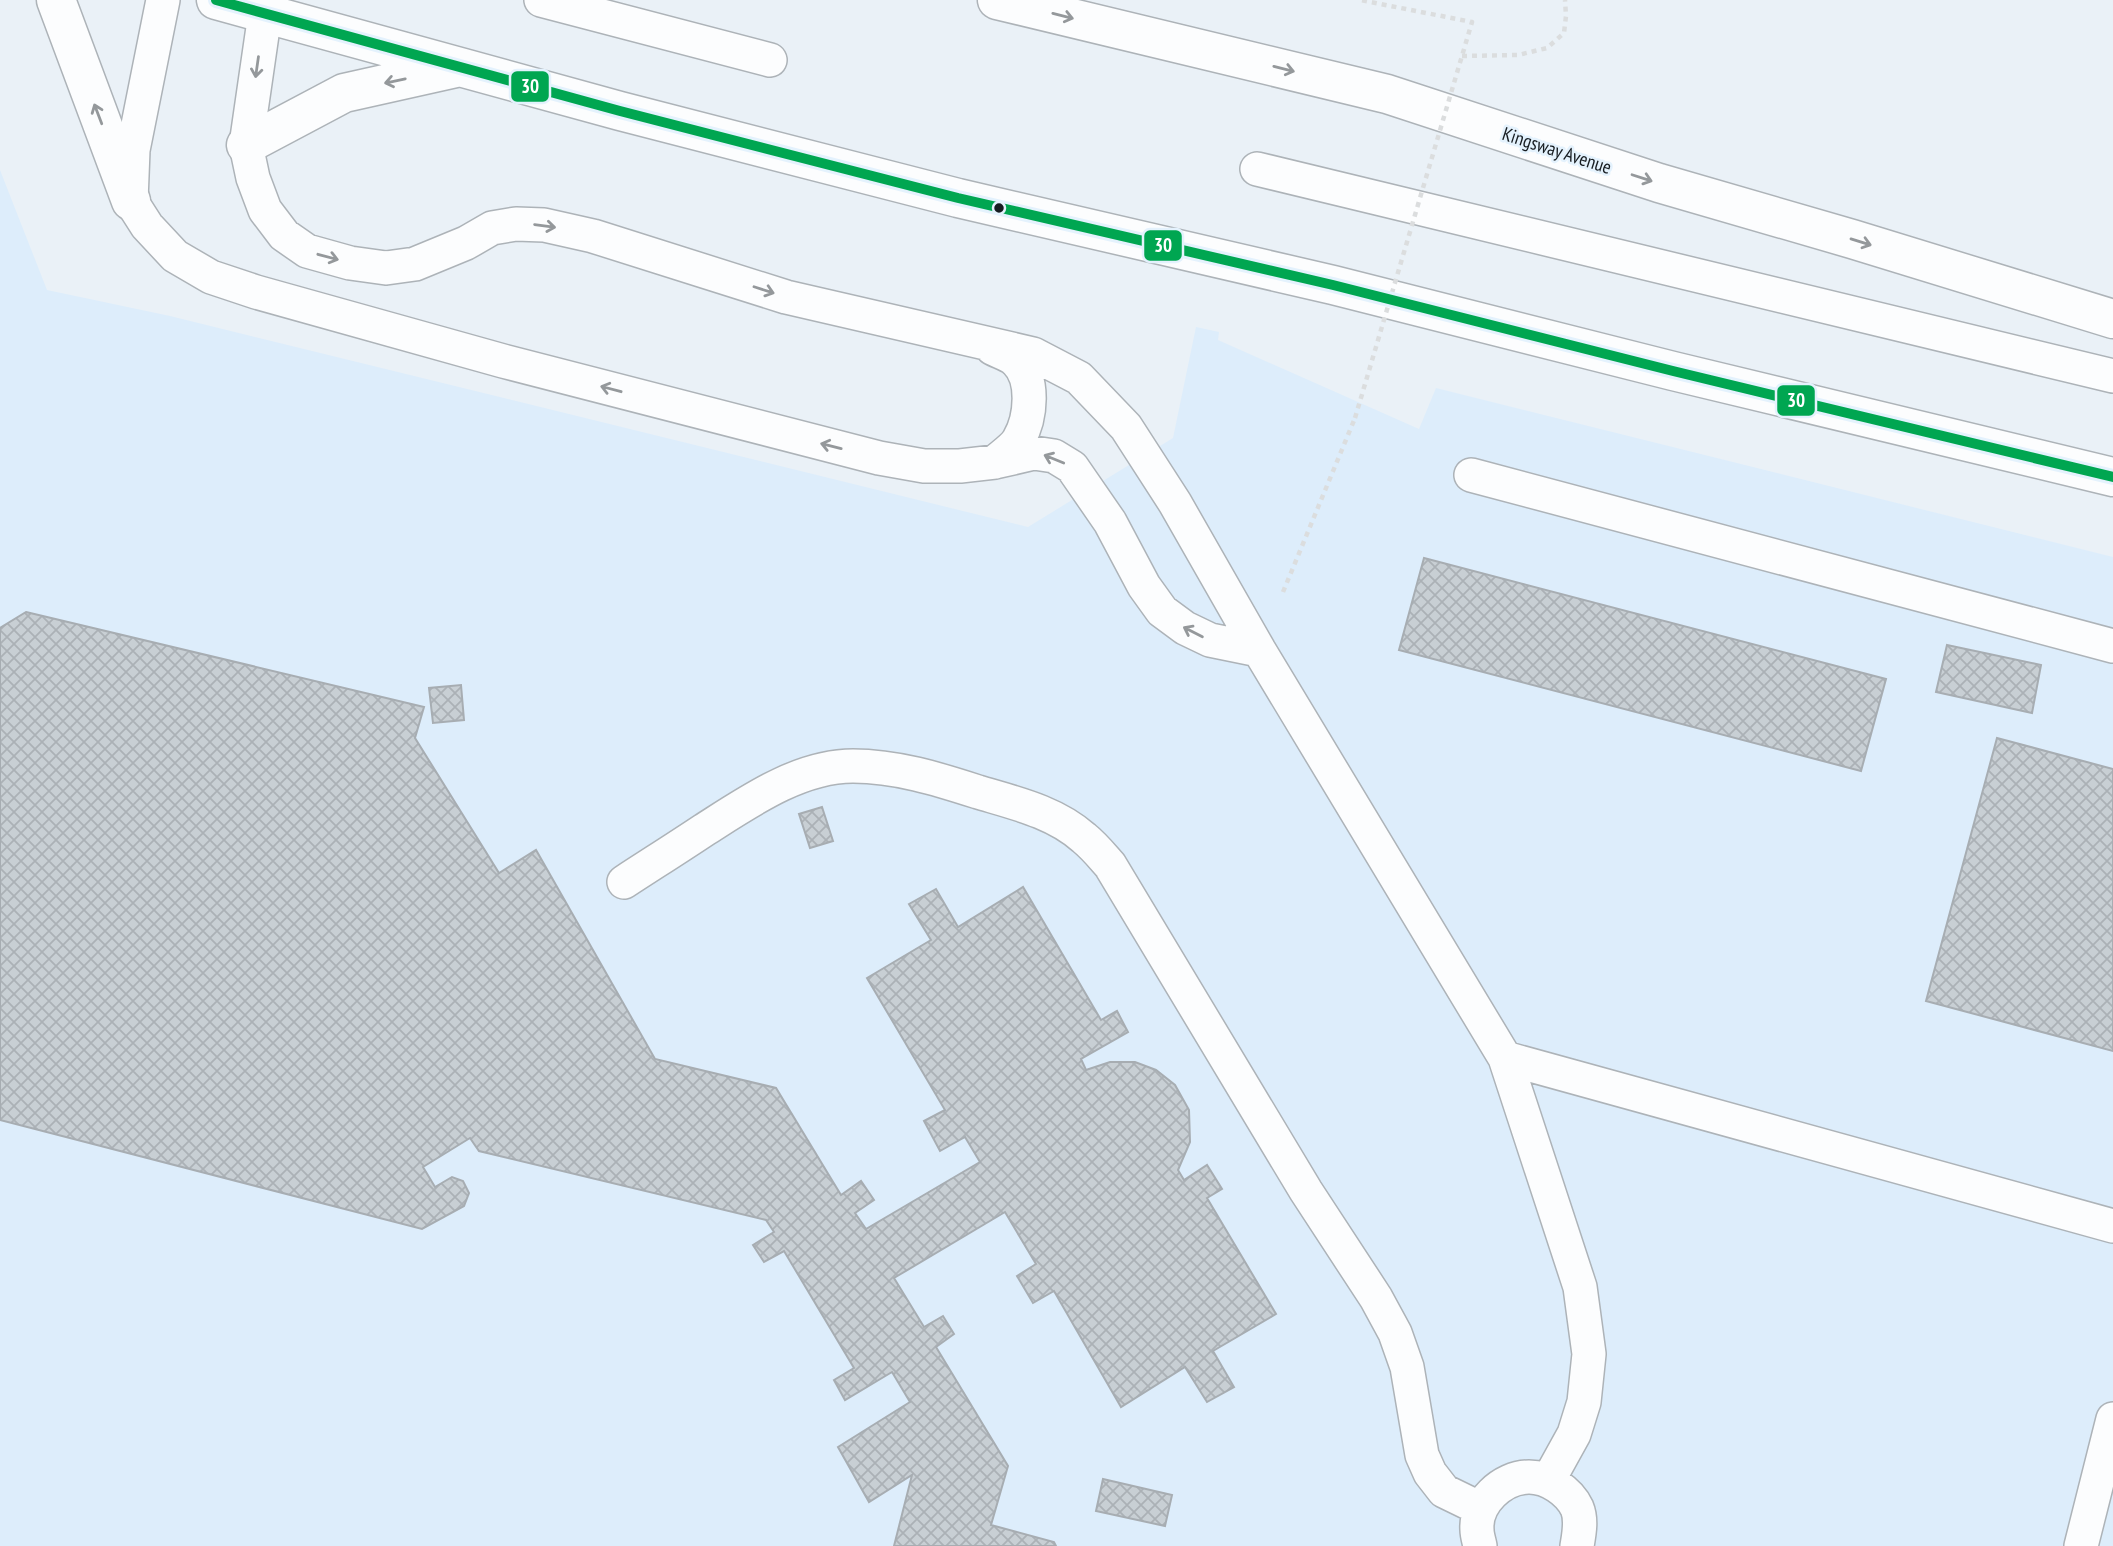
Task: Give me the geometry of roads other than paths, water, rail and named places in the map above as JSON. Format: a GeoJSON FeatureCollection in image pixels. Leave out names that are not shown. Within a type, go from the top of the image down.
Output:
{"type":"FeatureCollection","features":[{"type":"Feature","properties":{"kind":"main road"},"geometry":{"type":"LineString","coordinates":[[56,0],[131,201]]}},
{"type":"Feature","properties":{"kind":"main road"},"geometry":{"type":"LineString","coordinates":[[216,0],[266,7],[462,67],[620,111],[958,198],[1333,285],[2113,477]]}},
{"type":"Feature","properties":{"kind":"main road","name":"Kingsway Avenue"},"geometry":{"type":"LineString","coordinates":[[997,0],[1387,94],[1659,183],[2113,319]]}},
{"type":"Feature","properties":{"kind":"main road"},"geometry":{"type":"LineString","coordinates":[[246,145],[344,93],[462,67]]}},
{"type":"Feature","properties":{"kind":"lane"},"geometry":{"type":"LineString","coordinates":[[163,0],[133,150],[131,201],[147,226],[175,256],[211,278],[503,361],[879,458],[924,466],[960,466],[995,462],[1034,453],[1054,456],[1072,467],[1110,522],[1144,586],[1162,611],[1185,628],[1210,640],[1259,650]]}},
{"type":"Feature","properties":{"kind":"lane"},"geometry":{"type":"LineString","coordinates":[[541,0],[771,60]]}},
{"type":"Feature","properties":{"kind":"lane"},"geometry":{"type":"LineString","coordinates":[[266,7],[246,145],[253,178],[265,210],[284,235],[307,251],[350,263],[387,268],[415,264],[466,243],[492,228],[516,224],[544,225],[593,236],[786,297],[1033,354],[1079,378],[1126,427],[1175,503],[1259,650],[1505,1058],[1580,1287],[1589,1354],[1584,1402],[1574,1434],[1548,1480]]}},
{"type":"Feature","properties":{"kind":"lane"},"geometry":{"type":"LineString","coordinates":[[1257,169],[2113,376]]}},
{"type":"Feature","properties":{"kind":"lane"},"geometry":{"type":"LineString","coordinates":[[980,341],[1016,361],[1026,376],[1030,394],[1028,414],[1019,440],[995,462]]}},
{"type":"Feature","properties":{"kind":"lane"},"geometry":{"type":"LineString","coordinates":[[1471,475],[2113,646]]}},
{"type":"Feature","properties":{"kind":"lane"},"geometry":{"type":"LineString","coordinates":[[624,882],[745,804],[799,777],[827,769],[853,766],[889,769],[942,781],[1028,807],[1063,822],[1084,838],[1110,865],[1306,1191],[1376,1298],[1395,1333],[1407,1367],[1422,1455],[1430,1473],[1444,1491],[1481,1509]]}},
{"type":"Feature","properties":{"kind":"lane"},"geometry":{"type":"LineString","coordinates":[[1505,1058],[2113,1226]]}},
{"type":"Feature","properties":{"kind":"lane"},"geometry":{"type":"LineString","coordinates":[[2081,1546],[2113,1419]]}},
{"type":"Feature","properties":{"kind":"lane"},"geometry":{"type":"LineString","coordinates":[[1480,1546],[1476,1528],[1481,1509],[1492,1492],[1509,1482],[1528,1477],[1548,1480],[1565,1492],[1577,1509],[1580,1528],[1577,1546]]}}]}
